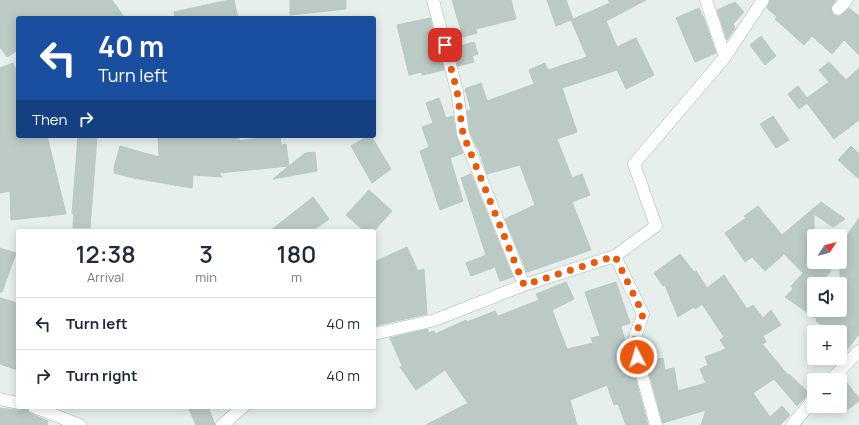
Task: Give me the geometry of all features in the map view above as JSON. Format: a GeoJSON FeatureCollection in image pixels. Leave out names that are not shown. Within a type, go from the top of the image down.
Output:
{"type":"FeatureCollection","features":[{"type":"Feature","properties":{"kind":"street"},"geometry":{"type":"LineString","coordinates":[[433,0],[457,91],[463,134],[524,285]]}},
{"type":"Feature","properties":{"kind":"street"},"geometry":{"type":"LineString","coordinates":[[706,0],[725,57]]}},
{"type":"Feature","properties":{"kind":"street"},"geometry":{"type":"LineString","coordinates":[[376,334],[435,320],[524,285],[615,256],[656,226],[634,164],[725,57],[763,0]]}},
{"type":"Feature","properties":{"kind":"street"},"geometry":{"type":"LineString","coordinates":[[838,9],[847,0]]}},
{"type":"Feature","properties":{"kind":"street"},"geometry":{"type":"LineString","coordinates":[[615,256],[643,314],[633,343],[656,425]]}},
{"type":"Feature","properties":{"kind":"street"},"geometry":{"type":"LineString","coordinates":[[838,373],[859,351]]}},
{"type":"Feature","properties":{"kind":"street"},"geometry":{"type":"LineString","coordinates":[[0,399],[16,403]]}},
{"type":"Feature","properties":{"kind":"street"},"geometry":{"type":"LineString","coordinates":[[792,425],[807,407]]}},
{"type":"Feature","properties":{"kind":"street"},"geometry":{"type":"LineString","coordinates":[[39,409],[80,425]]}},
{"type":"Feature","properties":{"kind":"street"},"geometry":{"type":"LineString","coordinates":[[222,425],[241,409]]}},
{"type":"Feature","properties":{"kind":"building"},"geometry":{"type":"Polygon","coordinates":[[[0,0],[112,0],[124,16],[16,16],[16,51],[7,57],[0,47],[0,0]]]}},
{"type":"Feature","properties":{"kind":"building"},"geometry":{"type":"Polygon","coordinates":[[[234,0],[238,16],[175,16],[174,12],[234,0]]]}},
{"type":"Feature","properties":{"kind":"building"},"geometry":{"type":"Polygon","coordinates":[[[290,0],[346,0],[346,9],[290,15],[290,0]]]}},
{"type":"Feature","properties":{"kind":"building"},"geometry":{"type":"Polygon","coordinates":[[[452,0],[511,0],[516,19],[476,29],[477,33],[463,37],[452,0]]]}},
{"type":"Feature","properties":{"kind":"building"},"geometry":{"type":"Polygon","coordinates":[[[547,0],[566,0],[573,19],[610,3],[608,0],[646,0],[606,21],[617,47],[636,38],[654,75],[626,89],[617,70],[562,88],[577,132],[557,139],[572,178],[582,174],[590,195],[572,202],[591,250],[527,272],[505,219],[535,205],[520,165],[487,174],[478,148],[470,132],[467,111],[471,110],[465,89],[481,83],[487,101],[534,84],[529,70],[545,63],[548,70],[587,57],[571,20],[556,26],[547,0]]]}},
{"type":"Feature","properties":{"kind":"building"},"geometry":{"type":"Polygon","coordinates":[[[770,0],[836,0],[831,7],[833,15],[836,16],[840,16],[849,8],[859,16],[859,55],[844,40],[832,54],[812,36],[804,45],[775,19],[777,17],[767,8],[770,0]]]}},
{"type":"Feature","properties":{"kind":"building"},"geometry":{"type":"Polygon","coordinates":[[[735,2],[744,12],[733,24],[735,28],[727,40],[717,10],[735,2]]]}},
{"type":"Feature","properties":{"kind":"building"},"geometry":{"type":"Polygon","coordinates":[[[699,8],[716,53],[695,62],[676,18],[699,8]]]}},
{"type":"Feature","properties":{"kind":"building"},"geometry":{"type":"Polygon","coordinates":[[[430,18],[444,70],[422,75],[422,72],[409,75],[397,25],[430,18]]]}},
{"type":"Feature","properties":{"kind":"building"},"geometry":{"type":"Polygon","coordinates":[[[761,36],[776,56],[765,65],[750,45],[761,36]]]}},
{"type":"Feature","properties":{"kind":"building"},"geometry":{"type":"Polygon","coordinates":[[[474,42],[478,54],[472,56],[474,62],[458,66],[454,48],[474,42]]]}},
{"type":"Feature","properties":{"kind":"building"},"geometry":{"type":"Polygon","coordinates":[[[829,62],[846,80],[859,68],[859,120],[834,139],[807,103],[799,109],[788,94],[798,86],[807,98],[829,82],[819,70],[829,62]]]}},
{"type":"Feature","properties":{"kind":"building"},"geometry":{"type":"Polygon","coordinates":[[[13,63],[16,71],[16,138],[47,138],[66,214],[11,220],[10,191],[0,193],[0,68],[13,63]]]}},
{"type":"Feature","properties":{"kind":"building"},"geometry":{"type":"Polygon","coordinates":[[[439,98],[446,118],[453,116],[456,135],[463,153],[450,158],[463,201],[440,210],[420,151],[429,147],[422,127],[433,123],[426,103],[439,98]]]}},
{"type":"Feature","properties":{"kind":"building"},"geometry":{"type":"Polygon","coordinates":[[[773,116],[789,140],[776,148],[760,124],[773,116]]]}},
{"type":"Feature","properties":{"kind":"building"},"geometry":{"type":"Polygon","coordinates":[[[78,138],[97,138],[90,228],[73,228],[74,213],[72,214],[78,138]]]}},
{"type":"Feature","properties":{"kind":"building"},"geometry":{"type":"Polygon","coordinates":[[[158,138],[239,138],[239,141],[258,138],[280,138],[281,145],[286,144],[289,166],[219,173],[222,177],[193,175],[192,188],[133,178],[114,173],[114,167],[120,146],[159,157],[158,138]]]}},
{"type":"Feature","properties":{"kind":"building"},"geometry":{"type":"Polygon","coordinates":[[[365,138],[372,138],[391,169],[372,183],[351,146],[365,138]]]}},
{"type":"Feature","properties":{"kind":"building"},"geometry":{"type":"Polygon","coordinates":[[[851,146],[859,154],[859,179],[838,160],[851,146]]]}},
{"type":"Feature","properties":{"kind":"building"},"geometry":{"type":"Polygon","coordinates":[[[315,152],[317,171],[273,179],[305,153],[315,152]]]}},
{"type":"Feature","properties":{"kind":"building"},"geometry":{"type":"Polygon","coordinates":[[[471,174],[513,277],[500,281],[495,267],[471,276],[466,263],[486,255],[461,178],[471,174]]]}},
{"type":"Feature","properties":{"kind":"building"},"geometry":{"type":"Polygon","coordinates":[[[369,190],[392,211],[376,229],[362,229],[346,215],[369,190]]]}},
{"type":"Feature","properties":{"kind":"building"},"geometry":{"type":"Polygon","coordinates":[[[313,197],[329,219],[315,229],[273,229],[313,197]]]}},
{"type":"Feature","properties":{"kind":"building"},"geometry":{"type":"Polygon","coordinates":[[[821,202],[845,219],[833,227],[814,214],[814,229],[807,229],[807,269],[829,269],[831,271],[826,277],[807,277],[807,312],[785,297],[793,289],[791,286],[803,273],[784,254],[765,271],[752,257],[745,262],[725,233],[746,218],[744,216],[758,206],[782,235],[821,202]]]}},
{"type":"Feature","properties":{"kind":"building"},"geometry":{"type":"Polygon","coordinates":[[[859,218],[859,334],[847,350],[847,325],[822,325],[816,321],[817,319],[814,317],[847,317],[847,277],[840,277],[840,269],[847,269],[847,236],[859,218]]]}},
{"type":"Feature","properties":{"kind":"building"},"geometry":{"type":"Polygon","coordinates":[[[407,247],[418,271],[424,269],[427,314],[376,326],[376,261],[407,247]]]}},
{"type":"Feature","properties":{"kind":"building"},"geometry":{"type":"Polygon","coordinates":[[[0,248],[16,253],[2,292],[0,292],[0,248]]]}},
{"type":"Feature","properties":{"kind":"building"},"geometry":{"type":"Polygon","coordinates":[[[680,254],[694,272],[696,271],[707,288],[724,275],[747,309],[753,305],[763,318],[771,310],[781,325],[763,336],[766,342],[762,344],[788,375],[789,374],[807,391],[807,395],[797,406],[774,379],[753,393],[770,417],[782,406],[790,415],[780,425],[701,425],[706,410],[663,423],[646,362],[663,358],[665,370],[674,368],[678,391],[706,383],[700,369],[708,365],[705,357],[726,349],[720,340],[724,337],[702,304],[678,317],[665,285],[663,286],[654,273],[680,254]]]}},
{"type":"Feature","properties":{"kind":"building"},"geometry":{"type":"Polygon","coordinates":[[[566,282],[574,299],[552,310],[567,349],[593,343],[591,338],[600,336],[585,292],[616,282],[630,323],[621,326],[648,425],[626,425],[618,404],[614,405],[607,385],[570,400],[577,425],[426,425],[468,403],[445,370],[416,390],[400,367],[402,365],[390,338],[428,329],[428,333],[434,331],[435,334],[466,320],[467,322],[495,311],[498,316],[539,300],[536,294],[566,282]]]}},
{"type":"Feature","properties":{"kind":"building"},"geometry":{"type":"Polygon","coordinates":[[[0,298],[16,302],[16,369],[0,364],[0,298]]]}},
{"type":"Feature","properties":{"kind":"building"},"geometry":{"type":"Polygon","coordinates":[[[847,383],[859,398],[859,401],[847,410],[847,383]]]}},
{"type":"Feature","properties":{"kind":"building"},"geometry":{"type":"Polygon","coordinates":[[[0,408],[21,410],[28,409],[31,414],[48,421],[47,425],[0,425],[0,408]]]}},
{"type":"Feature","properties":{"kind":"building"},"geometry":{"type":"Polygon","coordinates":[[[189,409],[209,409],[215,425],[196,425],[189,409]]]}},
{"type":"Feature","properties":{"kind":"route"},"geometry":{"type":"LineString","coordinates":[[445,45],[457,91],[463,134],[524,285],[615,256],[643,314],[633,343],[637,357]]}}]}
